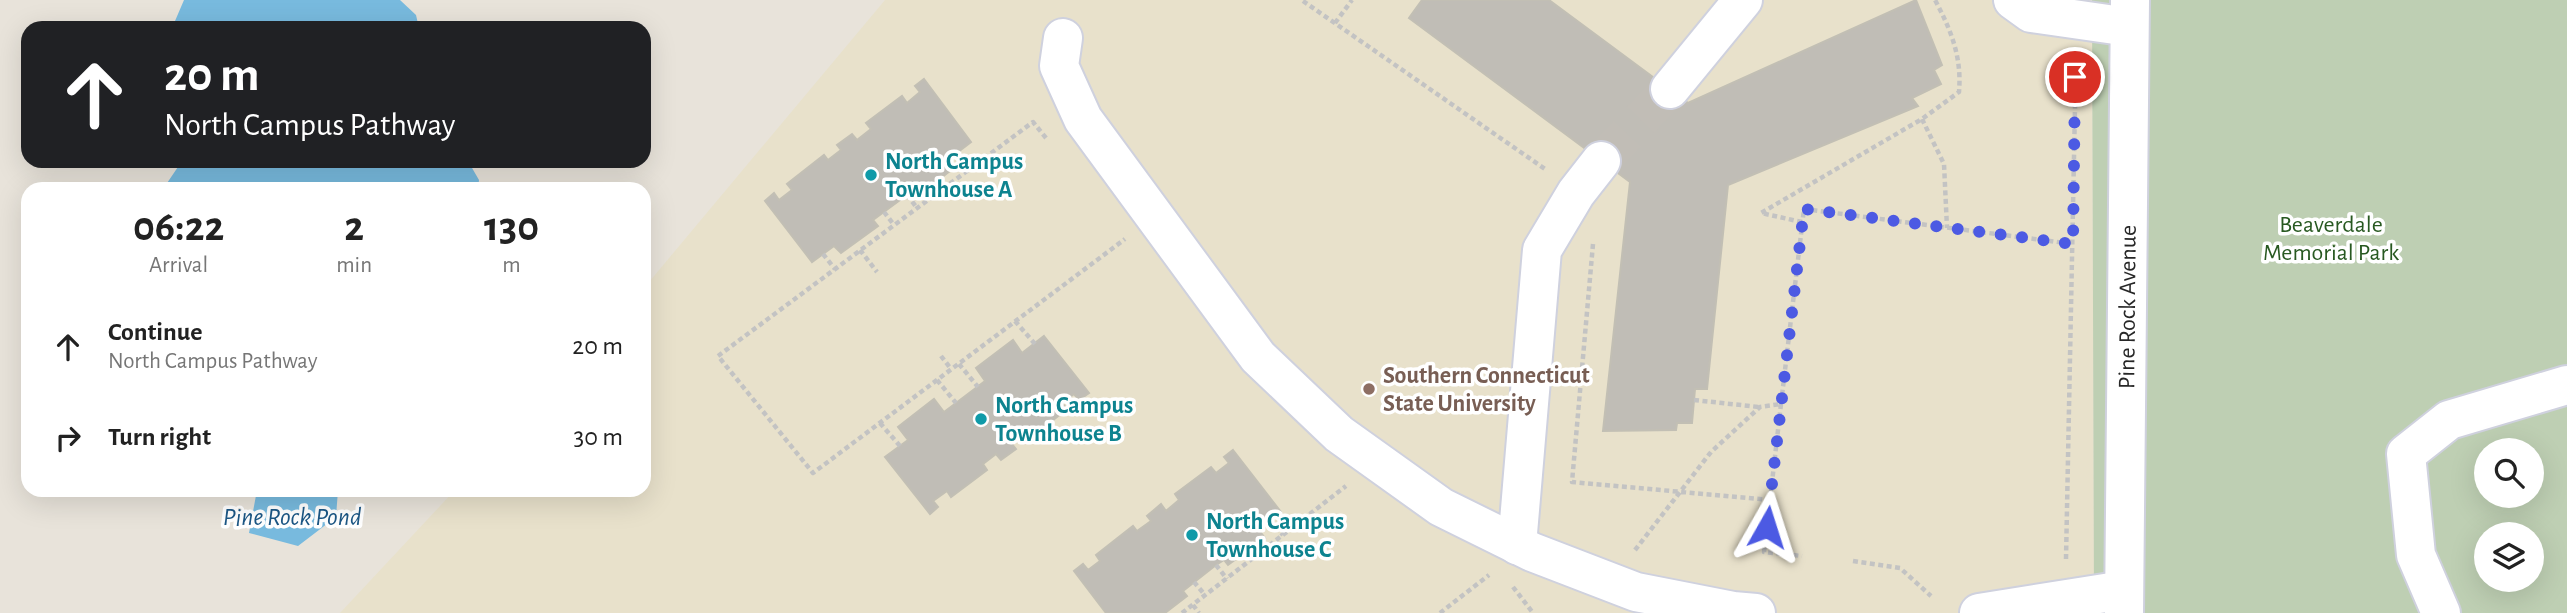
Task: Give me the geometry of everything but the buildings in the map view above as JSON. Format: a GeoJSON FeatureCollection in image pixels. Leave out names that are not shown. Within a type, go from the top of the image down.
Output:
{"type":"FeatureCollection","features":[{"type":"Feature","properties":{"kind":"street"},"geometry":{"type":"LineString","coordinates":[[1670,89],[1743,0]]}},
{"type":"Feature","properties":{"kind":"street"},"geometry":{"type":"LineString","coordinates":[[2013,0],[2031,13],[2076,22],[2130,14]]}},
{"type":"Feature","properties":{"kind":"street","name":"Pine Rock Avenue"},"geometry":{"type":"LineString","coordinates":[[2124,602],[2130,14]]}},
{"type":"Feature","properties":{"kind":"street"},"geometry":{"type":"LineString","coordinates":[[1063,38],[1059,65],[1083,118],[1258,357],[1339,434],[1441,507],[1517,545],[1620,586],[1732,611],[1756,613]]}},
{"type":"Feature","properties":{"kind":"street"},"geometry":{"type":"LineString","coordinates":[[1517,545],[1542,250],[1576,193],[1601,160]]}},
{"type":"Feature","properties":{"kind":"street"},"geometry":{"type":"LineString","coordinates":[[2441,613],[2416,555],[2406,454],[2449,420],[2567,385]]}},
{"type":"Feature","properties":{"kind":"street"},"geometry":{"type":"LineString","coordinates":[[1979,613],[2065,601],[2124,602]]}},
{"type":"Feature","properties":{"kind":"path"},"geometry":{"type":"LineString","coordinates":[[1335,23],[1352,0]]}},
{"type":"Feature","properties":{"kind":"path"},"geometry":{"type":"LineString","coordinates":[[1802,222],[1761,213],[1922,119],[1959,92],[1961,69],[1952,32],[1935,0]]}},
{"type":"Feature","properties":{"kind":"path"},"geometry":{"type":"LineString","coordinates":[[2065,601],[2076,22]]}},
{"type":"Feature","properties":{"kind":"path"},"geometry":{"type":"LineString","coordinates":[[1922,119],[1944,164],[1947,228]]}},
{"type":"Feature","properties":{"kind":"path"},"geometry":{"type":"LineString","coordinates":[[1049,142],[1033,122],[718,356],[813,473],[1125,238]]}},
{"type":"Feature","properties":{"kind":"path"},"geometry":{"type":"LineString","coordinates":[[907,195],[917,208]]}},
{"type":"Feature","properties":{"kind":"path"},"geometry":{"type":"LineString","coordinates":[[1802,556],[1764,552],[1804,209],[2073,244]]}},
{"type":"Feature","properties":{"kind":"path"},"geometry":{"type":"LineString","coordinates":[[884,212],[894,225]]}},
{"type":"Feature","properties":{"kind":"path"},"geometry":{"type":"LineString","coordinates":[[860,250],[877,272]]}},
{"type":"Feature","properties":{"kind":"path"},"geometry":{"type":"LineString","coordinates":[[823,254],[835,269]]}},
{"type":"Feature","properties":{"kind":"path"},"geometry":{"type":"LineString","coordinates":[[1015,321],[1035,344]]}},
{"type":"Feature","properties":{"kind":"path"},"geometry":{"type":"LineString","coordinates":[[941,356],[951,369]]}},
{"type":"Feature","properties":{"kind":"path"},"geometry":{"type":"LineString","coordinates":[[959,364],[978,387]]}},
{"type":"Feature","properties":{"kind":"path"},"geometry":{"type":"LineString","coordinates":[[937,380],[956,403]]}},
{"type":"Feature","properties":{"kind":"path"},"geometry":{"type":"LineString","coordinates":[[1694,400],[1760,407],[1781,404]]}},
{"type":"Feature","properties":{"kind":"path"},"geometry":{"type":"LineString","coordinates":[[1620,586],[1623,565],[1711,452],[1760,407]]}},
{"type":"Feature","properties":{"kind":"path"},"geometry":{"type":"LineString","coordinates":[[880,423],[900,446]]}},
{"type":"Feature","properties":{"kind":"path"},"geometry":{"type":"LineString","coordinates":[[1182,613],[1352,482]]}},
{"type":"Feature","properties":{"kind":"path"},"geometry":{"type":"LineString","coordinates":[[1270,520],[1283,535]]}},
{"type":"Feature","properties":{"kind":"path"},"geometry":{"type":"LineString","coordinates":[[1853,561],[1900,568],[1931,596]]}},
{"type":"Feature","properties":{"kind":"path"},"geometry":{"type":"LineString","coordinates":[[1216,565],[1227,579]]}},
{"type":"Feature","properties":{"kind":"path"},"geometry":{"type":"LineString","coordinates":[[1440,613],[1491,573]]}},
{"type":"Feature","properties":{"kind":"path"},"geometry":{"type":"LineString","coordinates":[[1194,582],[1205,595]]}},
{"type":"Feature","properties":{"kind":"path"},"geometry":{"type":"LineString","coordinates":[[1193,605],[1199,613]]}},
{"type":"Feature","properties":{"kind":"shaded area","name":"Southern Connecticut State University"},"geometry":{"type":"Polygon","coordinates":[[[885,0],[2092,0],[2094,613],[340,613],[448,497],[651,497],[651,280],[885,0]]]}},
{"type":"Feature","properties":{"kind":"green space","name":"Beaverdale Memorial Park"},"geometry":{"type":"Polygon","coordinates":[[[2092,0],[2567,0],[2567,613],[2094,613],[2092,0]]]}},
{"type":"Feature","properties":{"kind":"water"},"geometry":{"type":"Polygon","coordinates":[[[184,0],[400,0],[416,15],[417,21],[175,21],[184,0]]]}},
{"type":"Feature","properties":{"kind":"water"},"geometry":{"type":"Polygon","coordinates":[[[177,168],[472,168],[479,180],[479,182],[168,182],[177,168]]]}},
{"type":"Feature","properties":{"kind":"water","name":"Pine Rock Pond"},"geometry":{"type":"Polygon","coordinates":[[[256,497],[337,497],[336,517],[298,546],[249,533],[256,497]]]}},
{"type":"Feature","properties":{"kind":"tunnel"},"geometry":{"type":"LineString","coordinates":[[1601,161],[1670,89]]}},
{"type":"Feature","properties":{"kind":"place","name":"North Campus Townhouse A"},"geometry":{"type":"Point","coordinates":[871,175]}},
{"type":"Feature","properties":{"kind":"place","name":"Southern Connecticut State University"},"geometry":{"type":"Point","coordinates":[1369,389]}},
{"type":"Feature","properties":{"kind":"place","name":"North Campus Townhouse B"},"geometry":{"type":"Point","coordinates":[981,419]}},
{"type":"Feature","properties":{"kind":"place","name":"North Campus Townhouse C"},"geometry":{"type":"Point","coordinates":[1192,535]}},
{"type":"Feature","properties":{"kind":"route"},"geometry":{"type":"LineString","coordinates":[[1767,527],[1804,209],[2073,244],[2075,77]]}}]}
